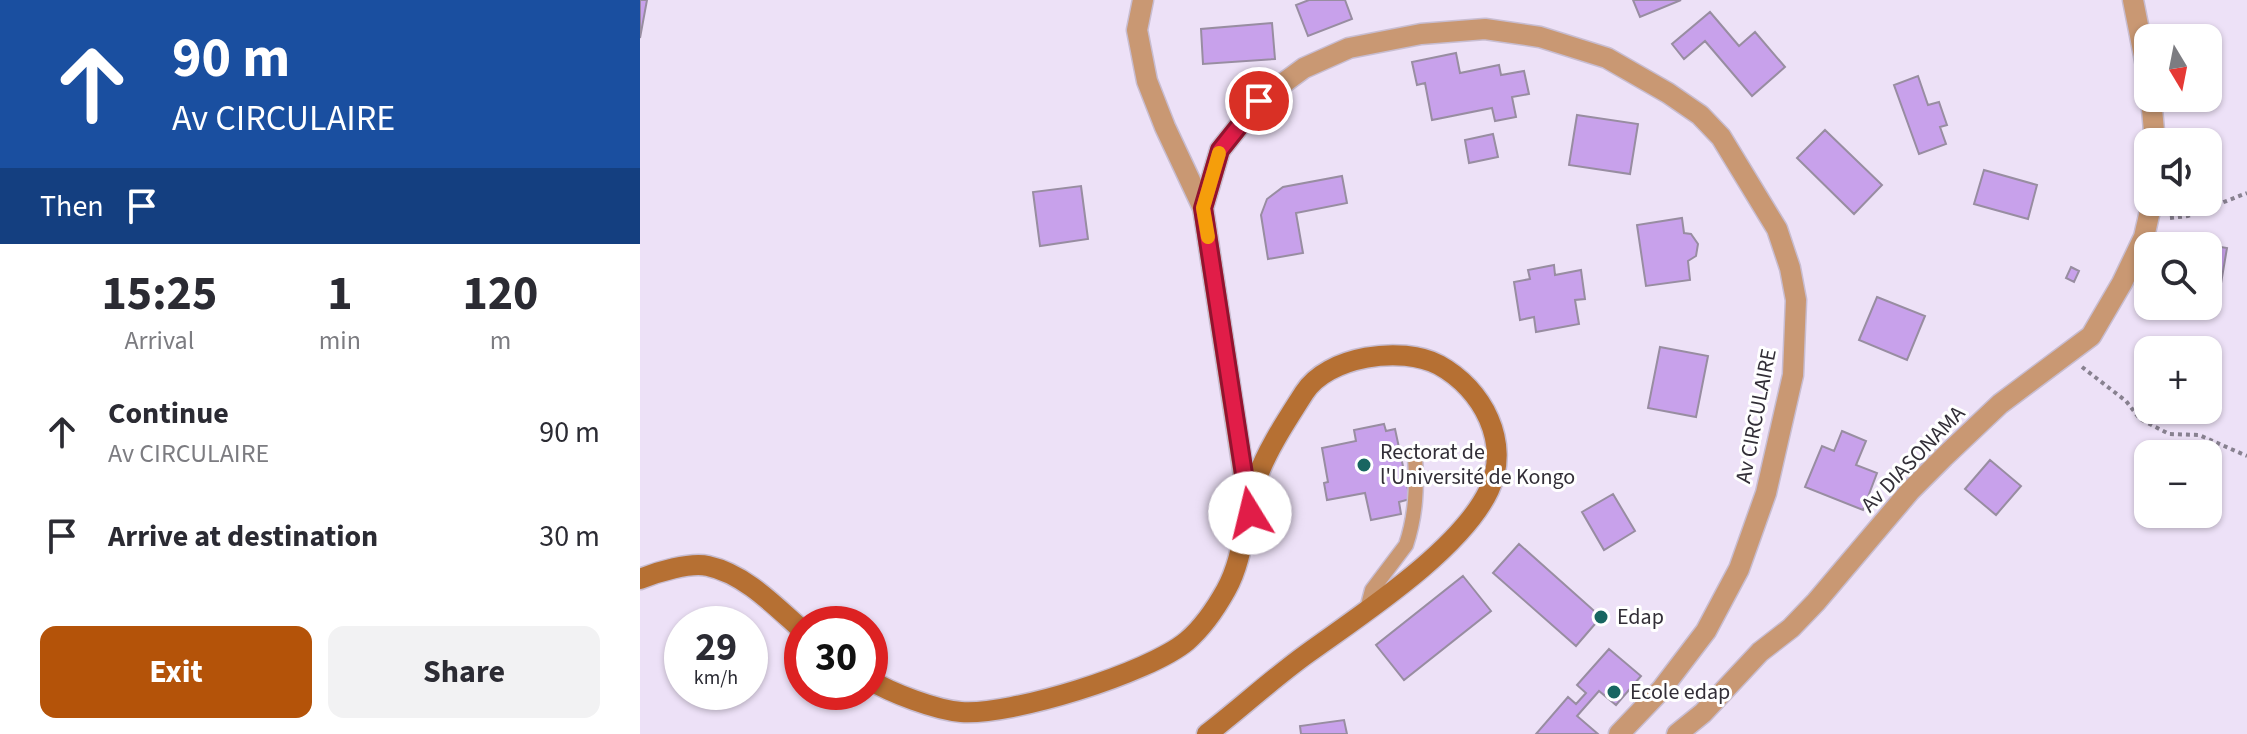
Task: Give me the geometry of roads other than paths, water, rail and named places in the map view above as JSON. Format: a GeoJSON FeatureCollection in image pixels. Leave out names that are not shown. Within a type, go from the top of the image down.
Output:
{"type":"FeatureCollection","features":[{"type":"Feature","properties":{"kind":"street"},"geometry":{"type":"LineString","coordinates":[[1143,0],[1137,30],[1147,81],[1203,208],[1250,513]]}},
{"type":"Feature","properties":{"kind":"street"},"geometry":{"type":"LineString","coordinates":[[2133,0],[2138,24]]}},
{"type":"Feature","properties":{"kind":"street","name":"Av CIRCULAIRE"},"geometry":{"type":"LineString","coordinates":[[1203,208],[1220,150],[1259,101],[1304,68],[1349,48],[1421,34],[1485,29],[1540,37],[1607,58],[1700,115],[1721,137],[1777,229],[1790,268],[1796,300],[1793,375],[1766,493],[1739,569],[1706,631],[1661,690],[1619,734]]}},
{"type":"Feature","properties":{"kind":"street","name":"Av DIASONAMA"},"geometry":{"type":"LineString","coordinates":[[1677,734],[1703,713],[1760,652],[1791,628],[1910,491],[1944,457],[2000,404],[2091,336],[2122,283],[2144,237],[2149,216]]}},
{"type":"Feature","properties":{"kind":"street"},"geometry":{"type":"LineString","coordinates":[[888,691],[957,712],[989,713],[1068,693],[1150,661],[1187,641],[1211,614],[1227,588],[1237,564],[1257,478],[1310,382],[1343,362],[1381,356],[1410,357],[1437,363],[1462,380],[1487,412],[1497,447],[1496,472],[1492,483],[1464,528],[1431,559],[1308,652],[1207,734]]}},
{"type":"Feature","properties":{"kind":"street"},"geometry":{"type":"LineString","coordinates":[[640,579],[662,571],[707,565],[742,580],[784,615]]}},
{"type":"Feature","properties":{"kind":"lane"},"geometry":{"type":"LineString","coordinates":[[1367,609],[1372,590],[1406,545],[1409,536],[1417,495],[1415,456]]}},
{"type":"Feature","properties":{"kind":"place","name":"Rectorat de l'Université de Kongo"},"geometry":{"type":"Point","coordinates":[1364,465]}},
{"type":"Feature","properties":{"kind":"place","name":"Edap"},"geometry":{"type":"Point","coordinates":[1601,617]}},
{"type":"Feature","properties":{"kind":"place","name":"Ecole edap"},"geometry":{"type":"Point","coordinates":[1614,692]}}]}
